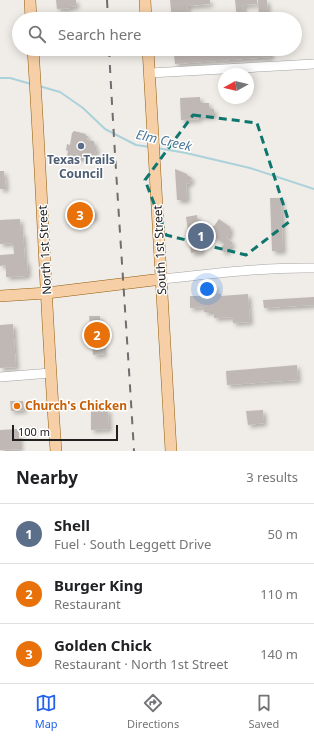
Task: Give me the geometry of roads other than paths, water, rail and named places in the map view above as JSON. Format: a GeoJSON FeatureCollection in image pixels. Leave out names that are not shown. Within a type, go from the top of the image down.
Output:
{"type":"FeatureCollection","features":[{"type":"Feature","properties":{"kind":"main road"},"geometry":{"type":"LineString","coordinates":[[30,0],[31,12]]}},
{"type":"Feature","properties":{"kind":"main road"},"geometry":{"type":"LineString","coordinates":[[145,0],[146,12]]}},
{"type":"Feature","properties":{"kind":"main road","name":"North 1st Street"},"geometry":{"type":"LineString","coordinates":[[33,56],[56,451]]}},
{"type":"Feature","properties":{"kind":"main road","name":"South 1st Street"},"geometry":{"type":"LineString","coordinates":[[148,56],[171,451]]}},
{"type":"Feature","properties":{"kind":"main road"},"geometry":{"type":"LineString","coordinates":[[0,296],[47,293],[162,279]]}},
{"type":"Feature","properties":{"kind":"street"},"geometry":{"type":"LineString","coordinates":[[149,73],[314,64]]}},
{"type":"Feature","properties":{"kind":"street"},"geometry":{"type":"LineString","coordinates":[[162,279],[265,268],[314,268]]}},
{"type":"Feature","properties":{"kind":"street"},"geometry":{"type":"LineString","coordinates":[[0,376],[51,373]]}},
{"type":"Feature","properties":{"kind":"waterway","name":"Elm Creek"},"geometry":{"type":"LineString","coordinates":[[0,78],[10,78],[31,84]]}},
{"type":"Feature","properties":{"kind":"waterway","name":"Elm Creek"},"geometry":{"type":"LineString","coordinates":[[39,86],[60,92],[83,108],[105,129],[136,145],[150,147]]}},
{"type":"Feature","properties":{"kind":"waterway","name":"Elm Creek"},"geometry":{"type":"LineString","coordinates":[[157,148],[186,153],[250,168],[314,189]]}},
{"type":"Feature","properties":{"kind":"railway"},"geometry":{"type":"LineString","coordinates":[[107,0],[108,12]]}},
{"type":"Feature","properties":{"kind":"railway"},"geometry":{"type":"LineString","coordinates":[[109,56],[134,451]]}},
{"type":"Feature","properties":{"kind":"place","name":"Texas Trails Council"},"geometry":{"type":"Point","coordinates":[81,146]}},
{"type":"Feature","properties":{"kind":"place","name":"Golden Chick"},"geometry":{"type":"Point","coordinates":[80,215]}},
{"type":"Feature","properties":{"kind":"place","name":"Shell"},"geometry":{"type":"Point","coordinates":[201,236]}},
{"type":"Feature","properties":{"kind":"place","name":"Burger King"},"geometry":{"type":"Point","coordinates":[97,335]}},
{"type":"Feature","properties":{"kind":"place","name":"Church's Chicken"},"geometry":{"type":"Point","coordinates":[17,406]}}]}
